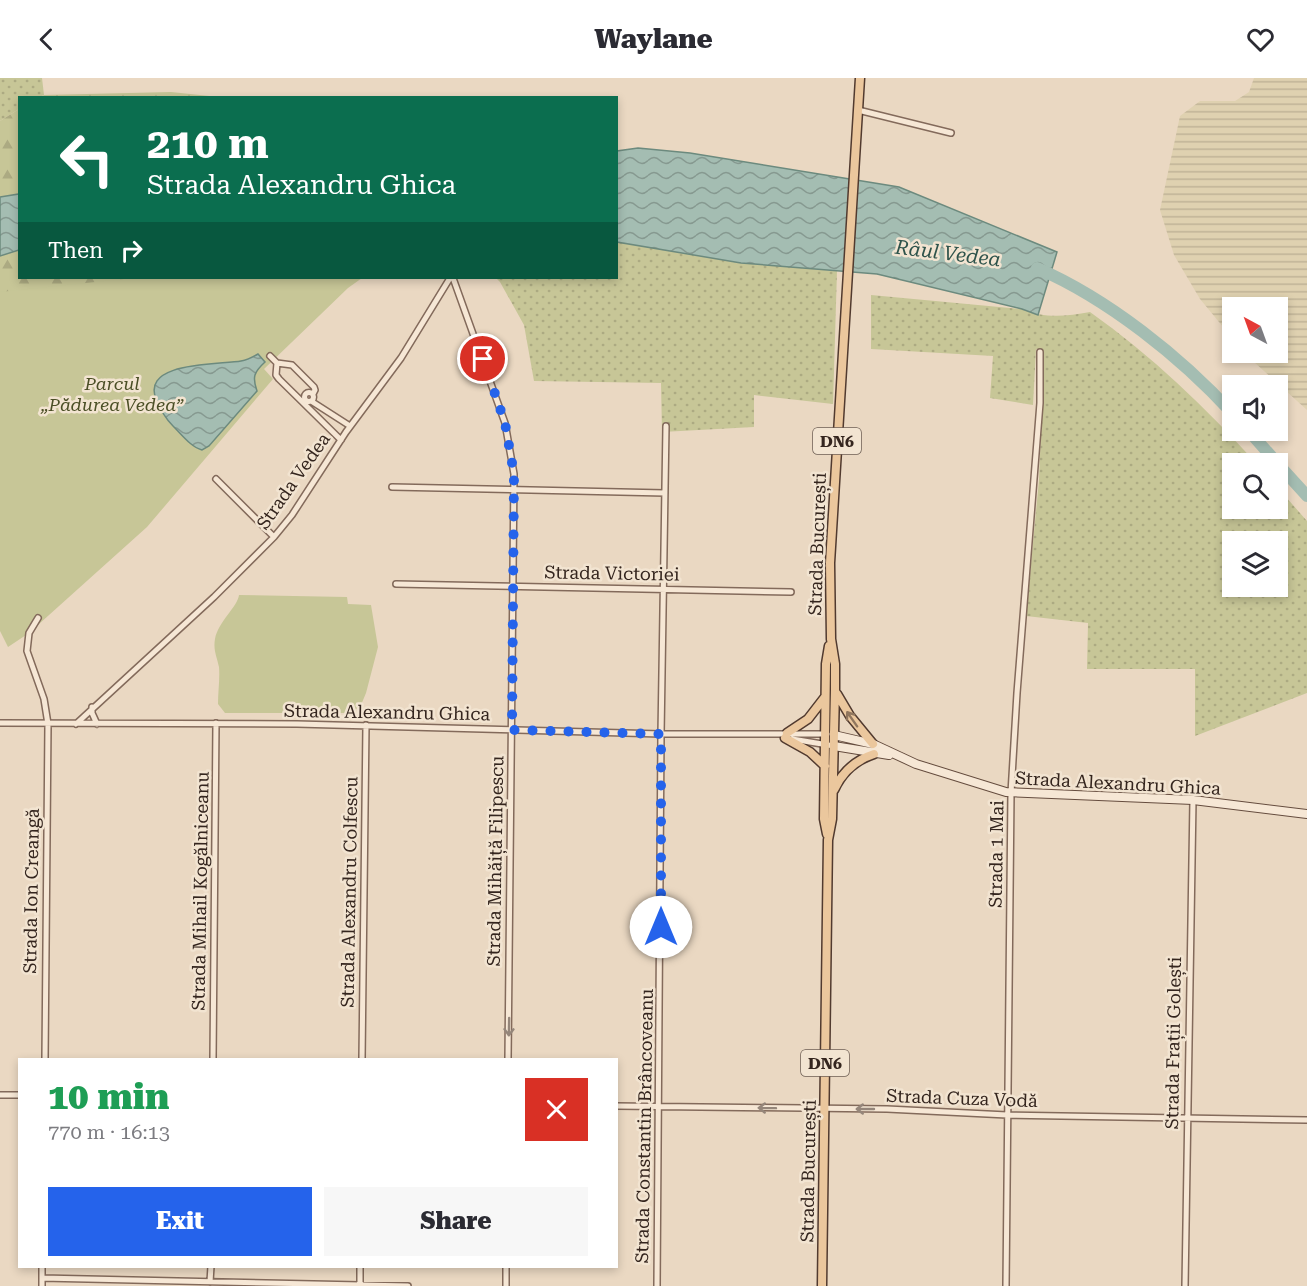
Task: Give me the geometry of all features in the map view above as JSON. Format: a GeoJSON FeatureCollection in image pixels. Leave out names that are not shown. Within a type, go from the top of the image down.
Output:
{"type":"FeatureCollection","features":[{"type":"Feature","properties":{"kind":"main road","name":"DN6"},"geometry":{"type":"LineString","coordinates":[[858,110],[860,78]]}},
{"type":"Feature","properties":{"kind":"main road","name":"Strada București"},"geometry":{"type":"LineString","coordinates":[[822,1286],[828,840],[833,793],[830,745],[831,692],[826,664],[831,639],[830,563],[858,110]]}},
{"type":"Feature","properties":{"kind":"main road"},"geometry":{"type":"LineString","coordinates":[[825,766],[786,735],[808,719],[831,692],[874,749],[846,772],[833,793]]}},
{"type":"Feature","properties":{"kind":"main road","name":"Strada București"},"geometry":{"type":"LineString","coordinates":[[828,840],[824,819],[825,766],[830,745]]}},
{"type":"Feature","properties":{"kind":"street"},"geometry":{"type":"LineString","coordinates":[[858,110],[951,133]]}},
{"type":"Feature","properties":{"kind":"street","name":"Strada Vedea"},"geometry":{"type":"LineString","coordinates":[[76,724],[214,597],[274,537],[292,515],[350,426],[401,358],[451,279]]}},
{"type":"Feature","properties":{"kind":"street","name":"Strada Mihăiță Filipescu"},"geometry":{"type":"LineString","coordinates":[[452,279],[505,423],[513,459],[508,1058]]}},
{"type":"Feature","properties":{"kind":"street","name":"Strada 1 Mai"},"geometry":{"type":"LineString","coordinates":[[1006,1286],[1011,793],[1018,669],[1040,403],[1040,352]]}},
{"type":"Feature","properties":{"kind":"street"},"geometry":{"type":"LineString","coordinates":[[270,356],[278,363],[292,364],[314,387],[315,390],[308,400]]}},
{"type":"Feature","properties":{"kind":"street"},"geometry":{"type":"LineString","coordinates":[[278,363],[276,375],[279,378],[308,400],[350,426]]}},
{"type":"Feature","properties":{"kind":"street"},"geometry":{"type":"LineString","coordinates":[[308,400],[341,440]]}},
{"type":"Feature","properties":{"kind":"street","name":"Strada Constantin Brâncoveanu"},"geometry":{"type":"LineString","coordinates":[[657,1286],[666,426]]}},
{"type":"Feature","properties":{"kind":"street"},"geometry":{"type":"LineString","coordinates":[[216,479],[274,537]]}},
{"type":"Feature","properties":{"kind":"street"},"geometry":{"type":"LineString","coordinates":[[392,488],[665,493]]}},
{"type":"Feature","properties":{"kind":"street","name":"Strada Victoriei"},"geometry":{"type":"LineString","coordinates":[[396,584],[791,592]]}},
{"type":"Feature","properties":{"kind":"street","name":"Strada Ion Creangă"},"geometry":{"type":"LineString","coordinates":[[38,618],[29,633],[27,651],[44,699],[48,724],[45,1058]]}},
{"type":"Feature","properties":{"kind":"street"},"geometry":{"type":"LineString","coordinates":[[92,707],[92,714],[97,724]]}},
{"type":"Feature","properties":{"kind":"street","name":"Strada Alexandru Ghica"},"geometry":{"type":"LineString","coordinates":[[0,723],[216,723],[661,734],[830,734],[1011,793],[1193,800],[1307,814]]}},
{"type":"Feature","properties":{"kind":"street","name":"Strada Mihail Kogălniceanu"},"geometry":{"type":"LineString","coordinates":[[213,1058],[216,723]]}},
{"type":"Feature","properties":{"kind":"street","name":"Strada Alexandru Colfescu"},"geometry":{"type":"LineString","coordinates":[[362,1058],[366,725]]}},
{"type":"Feature","properties":{"kind":"street","name":"Strada Alexandru Ghica"},"geometry":{"type":"LineString","coordinates":[[786,735],[830,745],[874,749]]}},
{"type":"Feature","properties":{"kind":"street","name":"Strada Frații Golești"},"geometry":{"type":"LineString","coordinates":[[1185,1286],[1193,800]]}},
{"type":"Feature","properties":{"kind":"street"},"geometry":{"type":"LineString","coordinates":[[0,1095],[18,1095]]}},
{"type":"Feature","properties":{"kind":"street","name":"Strada Cuza Vodă"},"geometry":{"type":"LineString","coordinates":[[618,1106],[887,1109],[1007,1115],[1307,1120]]}},
{"type":"Feature","properties":{"kind":"street"},"geometry":{"type":"LineString","coordinates":[[42,1268],[42,1286]]}},
{"type":"Feature","properties":{"kind":"street"},"geometry":{"type":"LineString","coordinates":[[210,1282],[211,1268]]}},
{"type":"Feature","properties":{"kind":"street"},"geometry":{"type":"LineString","coordinates":[[360,1268],[360,1285]]}},
{"type":"Feature","properties":{"kind":"street"},"geometry":{"type":"LineString","coordinates":[[506,1268],[506,1286]]}},
{"type":"Feature","properties":{"kind":"street"},"geometry":{"type":"LineString","coordinates":[[42,1278],[408,1286]]}},
{"type":"Feature","properties":{"kind":"shaded area"},"geometry":{"type":"Polygon","coordinates":[[[1254,78],[1307,78],[1307,410],[1288,393],[1288,375],[1268,375],[1255,363],[1288,363],[1288,297],[1222,297],[1222,326],[1200,299],[1174,255],[1160,210],[1180,116],[1200,101],[1235,101],[1249,92],[1254,78]]]}},
{"type":"Feature","properties":{"kind":"green space"},"geometry":{"type":"Polygon","coordinates":[[[0,78],[42,78],[44,95],[18,96],[18,110],[0,121],[0,78]]]}},
{"type":"Feature","properties":{"kind":"green space"},"geometry":{"type":"Polygon","coordinates":[[[171,92],[209,96],[42,96],[171,92]]]}},
{"type":"Feature","properties":{"kind":"green space"},"geometry":{"type":"Polygon","coordinates":[[[18,110],[18,194],[0,197],[0,121],[18,110]]]}},
{"type":"Feature","properties":{"kind":"green space"},"geometry":{"type":"Polygon","coordinates":[[[618,242],[741,263],[837,271],[833,404],[754,395],[754,427],[662,432],[661,383],[534,381],[524,325],[497,279],[618,279],[618,242]]]}},
{"type":"Feature","properties":{"kind":"green space"},"geometry":{"type":"Polygon","coordinates":[[[18,250],[18,279],[144,279],[0,299],[0,256],[18,250]]]}},
{"type":"Feature","properties":{"kind":"green space","name":"Parcul „Pădurea Vedea”"},"geometry":{"type":"Polygon","coordinates":[[[124,279],[361,279],[348,288],[264,369],[273,379],[147,527],[29,633],[8,647],[0,631],[0,292],[124,279]]]}},
{"type":"Feature","properties":{"kind":"green space"},"geometry":{"type":"Polygon","coordinates":[[[871,295],[1022,309],[1048,315],[1090,312],[1135,346],[1177,383],[1222,427],[1222,441],[1235,441],[1246,453],[1222,453],[1222,519],[1288,519],[1288,499],[1307,521],[1307,693],[1195,736],[1195,669],[1087,669],[1088,623],[1026,616],[1039,480],[1044,353],[1036,349],[1033,405],[990,398],[993,356],[871,349],[871,295]]]}},
{"type":"Feature","properties":{"kind":"green space"},"geometry":{"type":"Polygon","coordinates":[[[239,595],[347,597],[348,604],[371,605],[378,647],[361,705],[351,713],[225,713],[218,704],[219,667],[215,643],[220,626],[239,595]]]}},
{"type":"Feature","properties":{"kind":"water"},"geometry":{"type":"Polygon","coordinates":[[[638,148],[690,153],[899,187],[1057,252],[1038,315],[1022,309],[877,274],[741,263],[618,242],[618,151],[638,148]]]}},
{"type":"Feature","properties":{"kind":"water"},"geometry":{"type":"Polygon","coordinates":[[[18,194],[18,250],[0,256],[0,197],[18,194]]]}},
{"type":"Feature","properties":{"kind":"water"},"geometry":{"type":"Polygon","coordinates":[[[258,354],[265,362],[255,375],[257,391],[209,446],[202,450],[194,446],[165,417],[156,399],[154,387],[160,378],[171,371],[185,367],[241,361],[258,354]]]}},
{"type":"Feature","properties":{"kind":"waterway","name":"Râul Vedea"},"geometry":{"type":"LineString","coordinates":[[1037,268],[1090,296],[1142,331],[1222,402]]}},
{"type":"Feature","properties":{"kind":"waterway","name":"Râul Vedea"},"geometry":{"type":"LineString","coordinates":[[1258,441],[1268,453]]}},
{"type":"Feature","properties":{"kind":"waterway","name":"Râul Vedea"},"geometry":{"type":"LineString","coordinates":[[1288,475],[1307,496]]}},
{"type":"Feature","properties":{"kind":"route"},"geometry":{"type":"LineString","coordinates":[[483,359],[505,423],[513,459],[512,730],[661,734],[661,927]]}}]}
